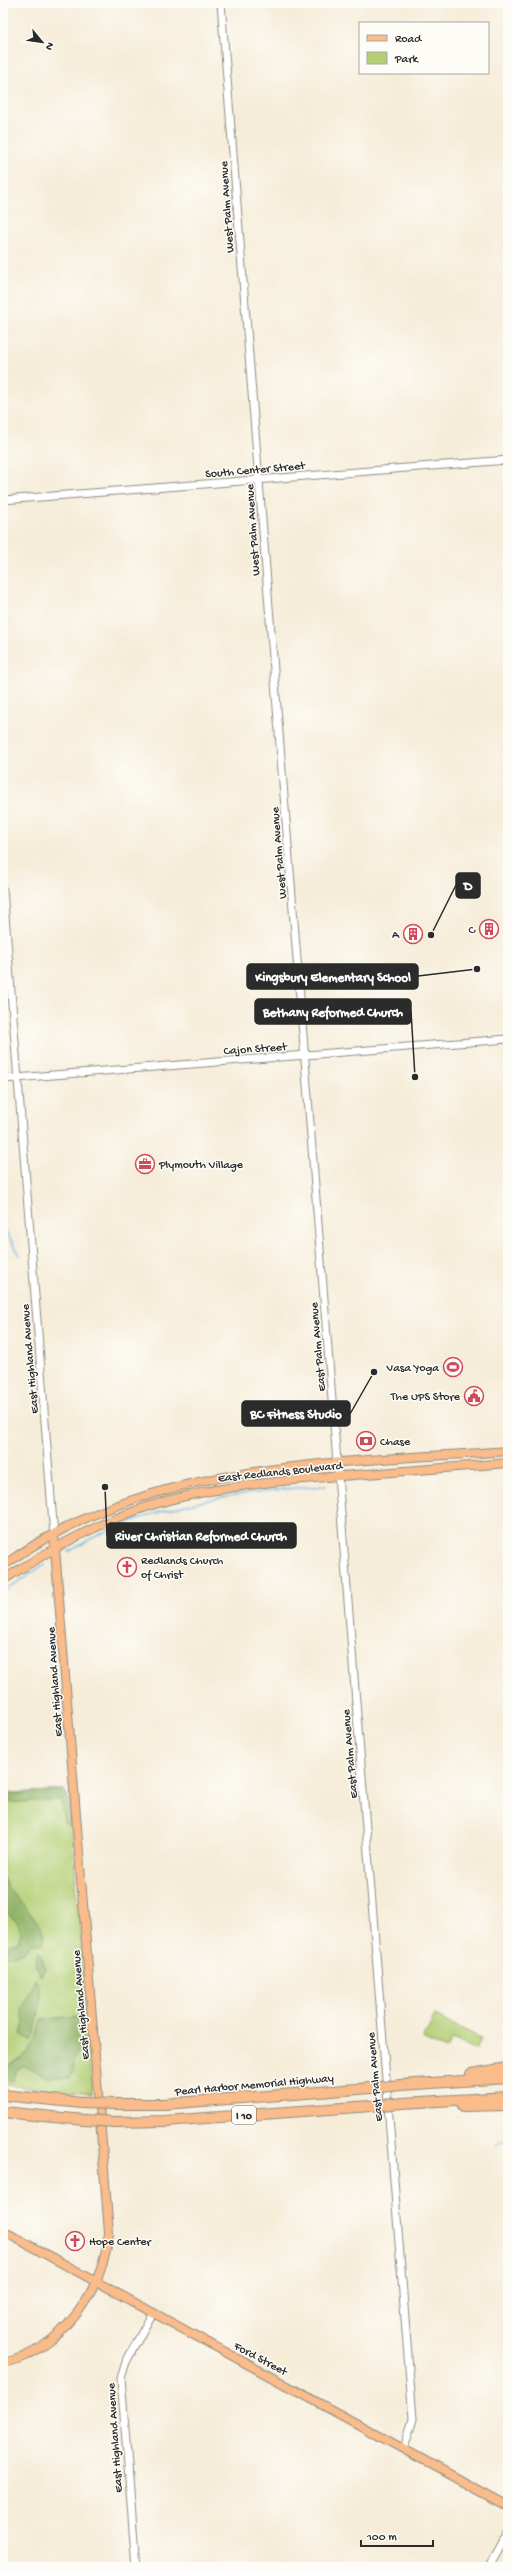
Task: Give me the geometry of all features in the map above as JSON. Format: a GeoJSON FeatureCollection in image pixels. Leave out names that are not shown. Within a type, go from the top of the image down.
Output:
{"type":"FeatureCollection","features":[{"type":"Feature","properties":{"kind":"highway"},"geometry":{"type":"LineString","coordinates":[[419,2083],[508,2068]]}},
{"type":"Feature","properties":{"kind":"highway","name":"Pearl Harbor Memorial Highway"},"geometry":{"type":"LineString","coordinates":[[3,2095],[82,2103],[164,2104],[419,2083],[508,2078]]}},
{"type":"Feature","properties":{"kind":"highway","name":"I 10"},"geometry":{"type":"LineString","coordinates":[[3,2112],[116,2122],[165,2122],[402,2103],[508,2097]]}},
{"type":"Feature","properties":{"kind":"highway"},"geometry":{"type":"LineString","coordinates":[[420,2102],[460,2106],[508,2106]]}},
{"type":"Feature","properties":{"kind":"main road","name":"East Redlands Boulevard"},"geometry":{"type":"LineString","coordinates":[[3,1566],[54,1536],[120,1504],[166,1489],[239,1474],[338,1464],[508,1451]]}},
{"type":"Feature","properties":{"kind":"main road","name":"East Redlands Boulevard"},"geometry":{"type":"LineString","coordinates":[[3,1580],[55,1548],[107,1522],[167,1501],[250,1484],[508,1463]]}},
{"type":"Feature","properties":{"kind":"main road","name":"East Highland Avenue"},"geometry":{"type":"LineString","coordinates":[[3,2363],[34,2353],[58,2336],[76,2314],[94,2282],[105,2254],[109,2227],[54,1536]]}},
{"type":"Feature","properties":{"kind":"main road","name":"Ford Street"},"geometry":{"type":"LineString","coordinates":[[3,2231],[152,2314],[508,2506]]}},
{"type":"Feature","properties":{"kind":"street","name":"West Palm Avenue"},"geometry":{"type":"LineString","coordinates":[[221,3],[305,1055]]}},
{"type":"Feature","properties":{"kind":"street","name":"South Center Street"},"geometry":{"type":"LineString","coordinates":[[3,500],[508,460]]}},
{"type":"Feature","properties":{"kind":"street","name":"East Highland Avenue"},"geometry":{"type":"LineString","coordinates":[[3,890],[54,1536]]}},
{"type":"Feature","properties":{"kind":"street","name":"Cajon Street"},"geometry":{"type":"LineString","coordinates":[[3,1079],[508,1039]]}},
{"type":"Feature","properties":{"kind":"street","name":"East Palm Avenue"},"geometry":{"type":"LineString","coordinates":[[305,1055],[412,2419],[404,2450]]}},
{"type":"Feature","properties":{"kind":"street","name":"East Highland Avenue"},"geometry":{"type":"LineString","coordinates":[[136,2567],[121,2378],[126,2362],[152,2314]]}},
{"type":"Feature","properties":{"kind":"street"},"geometry":{"type":"LineString","coordinates":[[489,2567],[508,2533]]}},
{"type":"Feature","properties":{"kind":"green space"},"geometry":{"type":"Polygon","coordinates":[[[64,1790],[70,1800],[92,2094],[3,2085],[3,1794],[64,1790]]]}},
{"type":"Feature","properties":{"kind":"green space"},"geometry":{"type":"Polygon","coordinates":[[[64,1790],[70,1800],[70,1827],[64,1823],[62,1800],[3,1803],[3,1794],[64,1790]]]}},
{"type":"Feature","properties":{"kind":"green space"},"geometry":{"type":"Polygon","coordinates":[[[3,1877],[13,1894],[40,1926],[44,1943],[31,1945],[25,1952],[4,1957],[10,1944],[18,1941],[21,1933],[17,1922],[3,1909],[3,1877]]]}},
{"type":"Feature","properties":{"kind":"green space"},"geometry":{"type":"Polygon","coordinates":[[[40,1951],[45,1969],[41,1976],[35,1965],[37,1953],[40,1951]]]}},
{"type":"Feature","properties":{"kind":"green space"},"geometry":{"type":"Polygon","coordinates":[[[35,1978],[40,1993],[40,2001],[36,2027],[31,2041],[21,2034],[24,2023],[22,2009],[35,1978]]]}},
{"type":"Feature","properties":{"kind":"green space"},"geometry":{"type":"Polygon","coordinates":[[[80,2016],[83,2049],[73,2059],[73,2073],[70,2078],[48,2077],[24,2065],[17,2070],[13,2081],[3,2080],[3,2066],[19,2060],[30,2049],[41,2019],[80,2016]]]}},
{"type":"Feature","properties":{"kind":"green space"},"geometry":{"type":"Polygon","coordinates":[[[435,2016],[481,2038],[476,2050],[452,2039],[446,2050],[423,2039],[435,2016]]]}},
{"type":"Feature","properties":{"kind":"waterway"},"geometry":{"type":"LineString","coordinates":[[3,1228],[20,1255]]}},
{"type":"Feature","properties":{"kind":"waterway"},"geometry":{"type":"LineString","coordinates":[[68,1552],[96,1536],[114,1528],[140,1518],[192,1503],[272,1490],[326,1486]]}},
{"type":"Feature","properties":{"kind":"waterway"},"geometry":{"type":"LineString","coordinates":[[3,1592],[45,1564]]}},
{"type":"Feature","properties":{"kind":"waterway"},"geometry":{"type":"LineString","coordinates":[[495,2147],[501,2141],[508,2140]]}},
{"type":"Feature","properties":{"kind":"place","name":"C"},"geometry":{"type":"Point","coordinates":[489,929]}},
{"type":"Feature","properties":{"kind":"place","name":"A"},"geometry":{"type":"Point","coordinates":[413,934]}},
{"type":"Feature","properties":{"kind":"place","name":"D"},"geometry":{"type":"Point","coordinates":[431,935]}},
{"type":"Feature","properties":{"kind":"place","name":"Kingsbury Elementary School"},"geometry":{"type":"Point","coordinates":[477,969]}},
{"type":"Feature","properties":{"kind":"place","name":"Bethany Reformed Church"},"geometry":{"type":"Point","coordinates":[415,1077]}},
{"type":"Feature","properties":{"kind":"place","name":"Plymouth Village"},"geometry":{"type":"Point","coordinates":[145,1164]}},
{"type":"Feature","properties":{"kind":"place","name":"Vasa Yoga"},"geometry":{"type":"Point","coordinates":[453,1367]}},
{"type":"Feature","properties":{"kind":"place","name":"BC Fitness Studio"},"geometry":{"type":"Point","coordinates":[374,1372]}},
{"type":"Feature","properties":{"kind":"place","name":"The UPS Store"},"geometry":{"type":"Point","coordinates":[474,1396]}},
{"type":"Feature","properties":{"kind":"place","name":"Chase"},"geometry":{"type":"Point","coordinates":[366,1441]}},
{"type":"Feature","properties":{"kind":"place","name":"River Christian Reformed Church"},"geometry":{"type":"Point","coordinates":[105,1487]}},
{"type":"Feature","properties":{"kind":"place","name":"Redlands Church of Christ"},"geometry":{"type":"Point","coordinates":[127,1567]}},
{"type":"Feature","properties":{"kind":"place","name":"Hope Center"},"geometry":{"type":"Point","coordinates":[75,2241]}}]}
